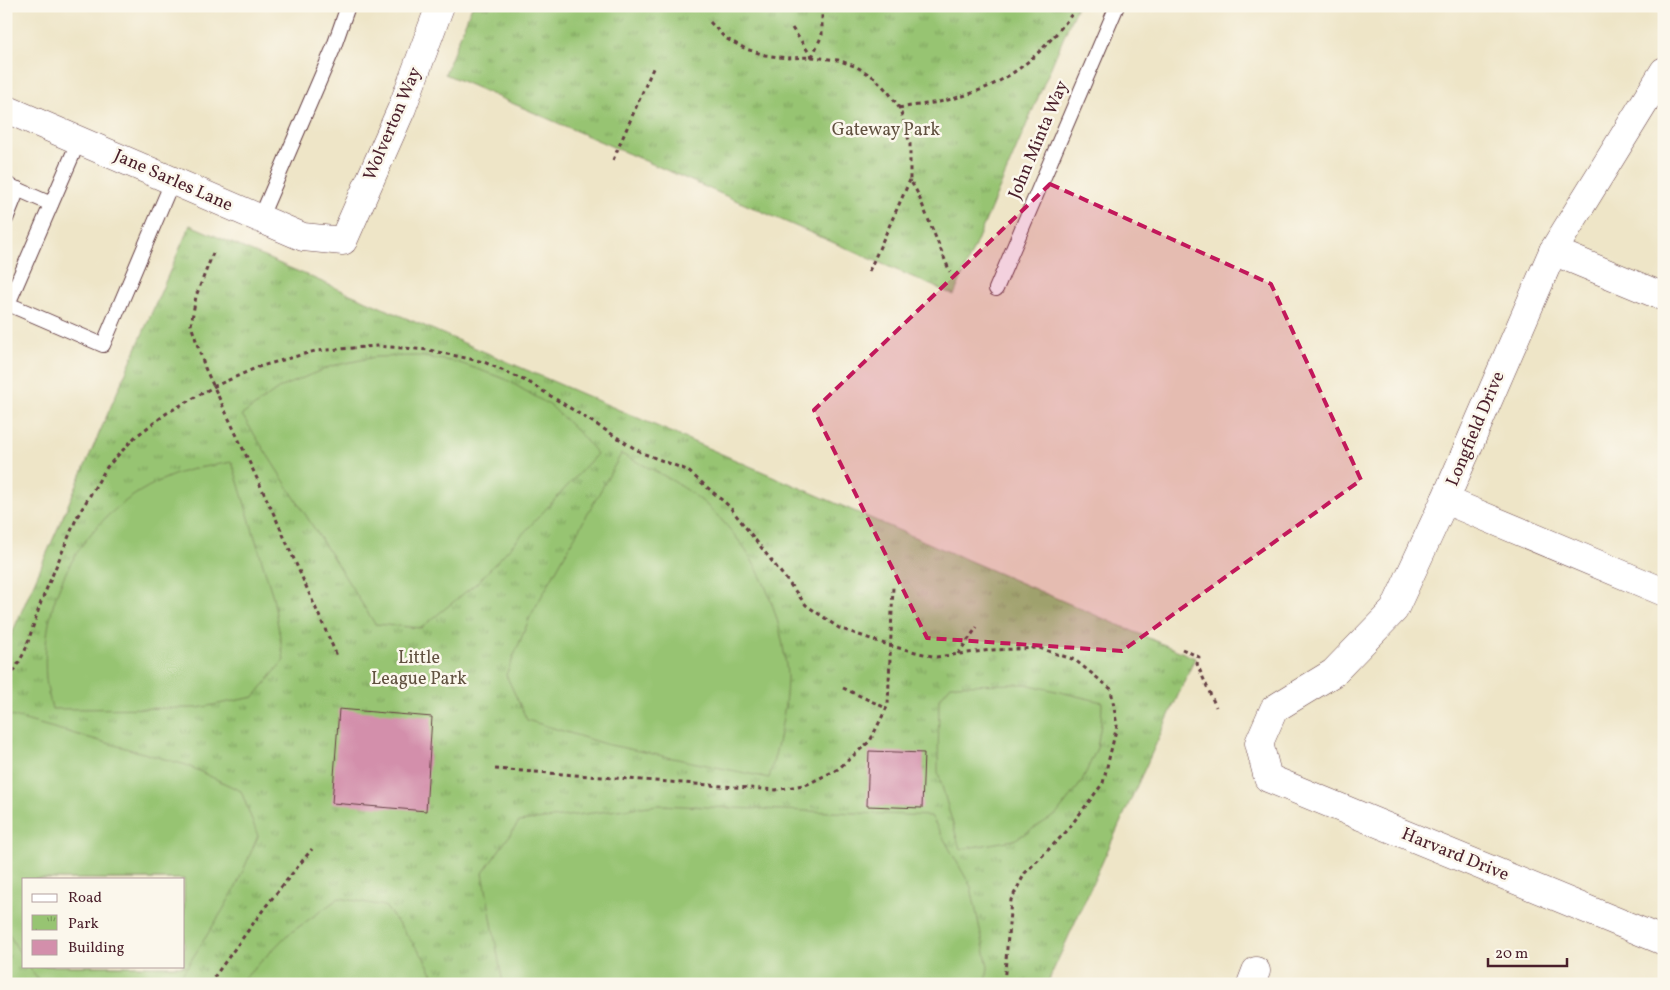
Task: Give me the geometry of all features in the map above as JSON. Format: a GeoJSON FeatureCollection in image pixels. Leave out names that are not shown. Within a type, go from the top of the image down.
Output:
{"type":"FeatureCollection","features":[{"type":"Feature","properties":{"kind":"street","name":"Wolverton Way"},"geometry":{"type":"LineString","coordinates":[[343,241],[402,108],[440,6]]}},
{"type":"Feature","properties":{"kind":"street","name":"Longfield Drive"},"geometry":{"type":"LineString","coordinates":[[1262,756],[1259,743],[1274,709],[1332,673],[1394,610],[1445,500],[1553,251],[1664,71]]}},
{"type":"Feature","properties":{"kind":"street","name":"Jane Sarles Lane"},"geometry":{"type":"LineString","coordinates":[[8,115],[79,140],[302,237],[343,241]]}},
{"type":"Feature","properties":{"kind":"street"},"geometry":{"type":"LineString","coordinates":[[1553,251],[1664,297]]}},
{"type":"Feature","properties":{"kind":"street"},"geometry":{"type":"LineString","coordinates":[[1445,500],[1664,592]]}},
{"type":"Feature","properties":{"kind":"street","name":"Harvard Drive"},"geometry":{"type":"LineString","coordinates":[[1262,756],[1268,778],[1664,941]]}},
{"type":"Feature","properties":{"kind":"lane"},"geometry":{"type":"LineString","coordinates":[[260,219],[333,49],[348,6]]}},
{"type":"Feature","properties":{"kind":"lane","name":"John Minta Way"},"geometry":{"type":"LineString","coordinates":[[996,290],[1117,6]]}},
{"type":"Feature","properties":{"kind":"lane"},"geometry":{"type":"LineString","coordinates":[[79,140],[8,304],[103,345],[172,182]]}},
{"type":"Feature","properties":{"kind":"lane"},"geometry":{"type":"LineString","coordinates":[[6,219],[12,186],[52,204]]}},
{"type":"Feature","properties":{"kind":"path"},"geometry":{"type":"LineString","coordinates":[[812,57],[822,35],[822,6]]}},
{"type":"Feature","properties":{"kind":"path"},"geometry":{"type":"LineString","coordinates":[[899,108],[947,101],[995,84],[1024,66],[1049,44],[1078,6]]}},
{"type":"Feature","properties":{"kind":"path"},"geometry":{"type":"LineString","coordinates":[[710,22],[725,38],[746,49],[765,55],[786,58],[812,57],[838,60],[857,67],[875,78],[889,93],[899,108],[907,126],[910,144],[910,180],[869,271]]}},
{"type":"Feature","properties":{"kind":"path"},"geometry":{"type":"LineString","coordinates":[[792,28],[812,57]]}},
{"type":"Feature","properties":{"kind":"path"},"geometry":{"type":"LineString","coordinates":[[612,160],[654,66]]}},
{"type":"Feature","properties":{"kind":"path"},"geometry":{"type":"LineString","coordinates":[[910,180],[917,192],[950,272]]}},
{"type":"Feature","properties":{"kind":"path"},"geometry":{"type":"LineString","coordinates":[[213,253],[196,296],[191,325],[205,368],[215,386],[338,656]]}},
{"type":"Feature","properties":{"kind":"path"},"geometry":{"type":"LineString","coordinates":[[6,686],[25,651],[41,602],[77,517],[107,467],[135,437],[159,419],[215,386],[258,367],[315,351],[377,346],[429,350],[484,362],[530,383],[642,453],[687,470],[730,506],[806,605],[839,628],[891,646],[936,657],[992,650],[1039,648],[1075,660],[1111,689],[1117,726],[1103,783],[1066,832],[1026,873],[1011,900],[1004,984]]}},
{"type":"Feature","properties":{"kind":"path"},"geometry":{"type":"LineString","coordinates":[[495,769],[776,790],[808,784],[838,768],[870,741],[888,705],[893,587]]}},
{"type":"Feature","properties":{"kind":"path"},"geometry":{"type":"LineString","coordinates":[[958,654],[977,626]]}},
{"type":"Feature","properties":{"kind":"path"},"geometry":{"type":"LineString","coordinates":[[1182,649],[1199,657],[1197,664],[1216,707]]}},
{"type":"Feature","properties":{"kind":"path"},"geometry":{"type":"LineString","coordinates":[[843,688],[886,708]]}},
{"type":"Feature","properties":{"kind":"path"},"geometry":{"type":"LineString","coordinates":[[209,984],[266,906],[312,848]]}},
{"type":"Feature","properties":{"kind":"highlighted area"},"geometry":{"type":"Polygon","coordinates":[[[1050,184],[1271,284],[1361,480],[1122,651],[927,638],[814,410],[1050,184]]]}},
{"type":"Feature","properties":{"kind":"green space","name":"Gateway Park"},"geometry":{"type":"Polygon","coordinates":[[[472,6],[1077,6],[954,295],[445,74],[472,6]]]}},
{"type":"Feature","properties":{"kind":"green space","name":"Little League Park"},"geometry":{"type":"Polygon","coordinates":[[[190,225],[1195,658],[1047,984],[6,984],[6,647],[190,225]]]}},
{"type":"Feature","properties":{"kind":"green space"},"geometry":{"type":"Polygon","coordinates":[[[417,356],[457,362],[505,379],[551,406],[583,437],[597,454],[478,582],[421,628],[375,624],[242,415],[281,387],[332,366],[375,357],[417,356]]]}},
{"type":"Feature","properties":{"kind":"green space"},"geometry":{"type":"Polygon","coordinates":[[[621,454],[673,481],[703,502],[719,517],[746,551],[766,589],[780,630],[787,678],[783,716],[769,778],[605,744],[527,720],[506,675],[530,617],[621,454]]]}},
{"type":"Feature","properties":{"kind":"green space"},"geometry":{"type":"Polygon","coordinates":[[[232,462],[273,597],[284,660],[254,697],[198,708],[52,709],[46,679],[46,646],[51,615],[60,585],[74,557],[92,532],[114,510],[140,492],[169,477],[184,471],[232,462]]]}},
{"type":"Feature","properties":{"kind":"green space"},"geometry":{"type":"Polygon","coordinates":[[[1026,684],[1102,702],[1097,748],[1081,783],[1056,815],[1014,840],[960,849],[938,772],[939,699],[951,685],[1026,684]]]}},
{"type":"Feature","properties":{"kind":"green space"},"geometry":{"type":"Polygon","coordinates":[[[7,715],[186,765],[241,791],[258,836],[236,887],[176,984],[42,984],[30,968],[185,968],[185,878],[22,878],[22,957],[6,929],[7,715]]]}},
{"type":"Feature","properties":{"kind":"green space"},"geometry":{"type":"Polygon","coordinates":[[[658,805],[931,816],[971,887],[988,967],[986,984],[503,984],[483,873],[519,822],[658,805]]]}},
{"type":"Feature","properties":{"kind":"green space"},"geometry":{"type":"Polygon","coordinates":[[[339,898],[385,906],[424,958],[438,984],[239,984],[286,936],[339,898]]]}},
{"type":"Feature","properties":{"kind":"building"},"geometry":{"type":"Polygon","coordinates":[[[339,709],[432,717],[426,811],[332,803],[339,709]]]}},
{"type":"Feature","properties":{"kind":"building"},"geometry":{"type":"Polygon","coordinates":[[[869,751],[924,753],[922,808],[867,806],[869,751]]]}}]}
